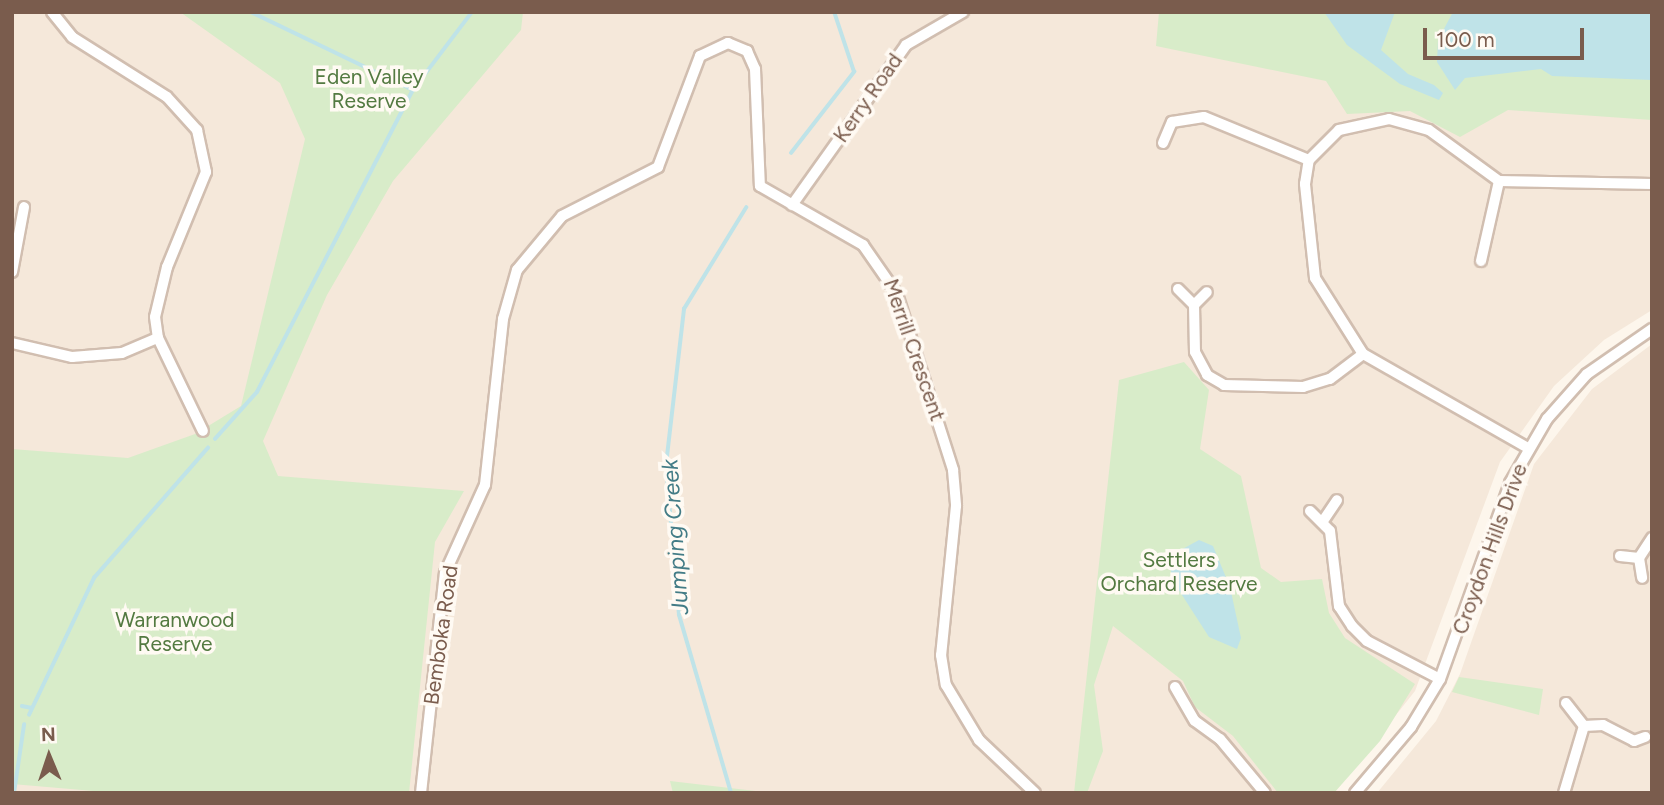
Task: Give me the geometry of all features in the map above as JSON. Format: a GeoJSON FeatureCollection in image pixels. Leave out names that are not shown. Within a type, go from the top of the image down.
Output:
{"type":"FeatureCollection","features":[{"type":"Feature","properties":{"kind":"street"},"geometry":{"type":"LineString","coordinates":[[52,12],[87,48],[167,97],[199,137],[205,172],[157,299],[158,338],[203,431]]}},
{"type":"Feature","properties":{"kind":"street","name":"Kerry Road"},"geometry":{"type":"LineString","coordinates":[[792,205],[906,45],[963,12]]}},
{"type":"Feature","properties":{"kind":"street","name":"Merrill Crescent"},"geometry":{"type":"LineString","coordinates":[[485,485],[503,319],[517,270],[562,216],[658,167],[693,68],[709,47],[735,44],[752,59],[755,170],[766,192],[871,251],[897,294],[955,486],[942,642],[946,685],[979,740],[1035,793]]}},
{"type":"Feature","properties":{"kind":"street"},"geometry":{"type":"LineString","coordinates":[[1163,143],[1172,122],[1204,117],[1309,160]]}},
{"type":"Feature","properties":{"kind":"street"},"geometry":{"type":"LineString","coordinates":[[1528,448],[1363,354],[1315,278],[1304,184],[1309,160],[1339,130],[1399,120],[1429,130],[1499,181],[1652,184]]}},
{"type":"Feature","properties":{"kind":"street"},"geometry":{"type":"LineString","coordinates":[[1481,261],[1499,181]]}},
{"type":"Feature","properties":{"kind":"street"},"geometry":{"type":"LineString","coordinates":[[12,272],[24,207]]}},
{"type":"Feature","properties":{"kind":"street"},"geometry":{"type":"LineString","coordinates":[[1178,289],[1194,305],[1195,352],[1207,375],[1224,385],[1303,387],[1330,379],[1363,354]]}},
{"type":"Feature","properties":{"kind":"street"},"geometry":{"type":"LineString","coordinates":[[1194,305],[1207,292]]}},
{"type":"Feature","properties":{"kind":"street","name":"Croydon Hills Drive"},"geometry":{"type":"LineString","coordinates":[[1355,793],[1411,727],[1440,679],[1528,448],[1587,374],[1652,329]]}},
{"type":"Feature","properties":{"kind":"street"},"geometry":{"type":"LineString","coordinates":[[12,343],[72,357],[122,353],[158,338]]}},
{"type":"Feature","properties":{"kind":"street","name":"Bemboka Road"},"geometry":{"type":"LineString","coordinates":[[421,793],[445,573],[485,485]]}},
{"type":"Feature","properties":{"kind":"street"},"geometry":{"type":"LineString","coordinates":[[1323,521],[1338,500]]}},
{"type":"Feature","properties":{"kind":"street"},"geometry":{"type":"LineString","coordinates":[[1310,511],[1323,521],[1335,548],[1338,596],[1347,618],[1367,641],[1440,679]]}},
{"type":"Feature","properties":{"kind":"street"},"geometry":{"type":"LineString","coordinates":[[1642,578],[1639,558],[1652,538]]}},
{"type":"Feature","properties":{"kind":"street"},"geometry":{"type":"LineString","coordinates":[[1620,556],[1639,558]]}},
{"type":"Feature","properties":{"kind":"street"},"geometry":{"type":"LineString","coordinates":[[1174,687],[1195,721],[1220,740],[1265,793]]}},
{"type":"Feature","properties":{"kind":"street"},"geometry":{"type":"LineString","coordinates":[[1566,703],[1584,726]]}},
{"type":"Feature","properties":{"kind":"street"},"geometry":{"type":"LineString","coordinates":[[1584,726],[1603,725],[1634,741],[1645,737]]}},
{"type":"Feature","properties":{"kind":"street"},"geometry":{"type":"LineString","coordinates":[[1563,793],[1584,726]]}},
{"type":"Feature","properties":{"kind":"shaded area"},"geometry":{"type":"Polygon","coordinates":[[[12,12],[1652,12],[1652,310],[1604,340],[1554,386],[1500,462],[1415,691],[1334,793],[12,793],[12,12]]]}},
{"type":"Feature","properties":{"kind":"shaded area"},"geometry":{"type":"Polygon","coordinates":[[[1652,344],[1652,793],[1377,793],[1436,721],[1460,674],[1534,464],[1592,389],[1652,344]]]}},
{"type":"Feature","properties":{"kind":"green space","name":"Warranwood Reserve"},"geometry":{"type":"Polygon","coordinates":[[[180,12],[523,12],[521,30],[393,181],[327,295],[263,441],[278,476],[464,491],[435,542],[409,793],[117,793],[12,784],[12,449],[128,458],[195,434],[241,406],[305,139],[280,83],[180,12]]]}},
{"type":"Feature","properties":{"kind":"green space"},"geometry":{"type":"Polygon","coordinates":[[[1159,12],[1652,12],[1652,120],[1508,110],[1460,137],[1410,111],[1347,114],[1326,81],[1156,46],[1159,12]]]}},
{"type":"Feature","properties":{"kind":"green space","name":"Settlers Orchard Reserve"},"geometry":{"type":"Polygon","coordinates":[[[1184,362],[1209,390],[1200,449],[1241,476],[1261,568],[1281,582],[1322,579],[1329,613],[1345,638],[1415,684],[1380,741],[1334,793],[1278,793],[1233,736],[1195,707],[1183,681],[1113,626],[1094,685],[1103,751],[1087,793],[1074,793],[1119,380],[1184,362]]]}},
{"type":"Feature","properties":{"kind":"green space"},"geometry":{"type":"Polygon","coordinates":[[[1459,677],[1543,689],[1539,715],[1452,692],[1459,677]]]}},
{"type":"Feature","properties":{"kind":"green space"},"geometry":{"type":"Polygon","coordinates":[[[670,781],[773,793],[673,793],[670,781]]]}},
{"type":"Feature","properties":{"kind":"water"},"geometry":{"type":"Polygon","coordinates":[[[1324,12],[1395,12],[1381,50],[1408,74],[1434,85],[1443,93],[1439,100],[1400,84],[1347,45],[1324,12]]]}},
{"type":"Feature","properties":{"kind":"water"},"geometry":{"type":"Polygon","coordinates":[[[1453,12],[1646,12],[1652,15],[1652,80],[1552,76],[1541,69],[1465,78],[1455,90],[1437,62],[1438,40],[1453,12]]]}},
{"type":"Feature","properties":{"kind":"water"},"geometry":{"type":"Polygon","coordinates":[[[1199,540],[1213,546],[1230,587],[1241,638],[1237,649],[1209,637],[1173,581],[1168,557],[1199,540]]]}},
{"type":"Feature","properties":{"kind":"waterway","name":"Jumping Creek"},"geometry":{"type":"LineString","coordinates":[[251,12],[413,90]]}},
{"type":"Feature","properties":{"kind":"waterway","name":"Jumping Creek"},"geometry":{"type":"LineString","coordinates":[[215,439],[257,392],[413,90],[472,12]]}},
{"type":"Feature","properties":{"kind":"waterway","name":"Jumping Creek"},"geometry":{"type":"LineString","coordinates":[[791,153],[854,72],[834,12]]}},
{"type":"Feature","properties":{"kind":"waterway","name":"Jumping Creek"},"geometry":{"type":"LineString","coordinates":[[731,793],[679,615],[666,465],[684,309],[746,208]]}},
{"type":"Feature","properties":{"kind":"waterway","name":"Jumping Creek"},"geometry":{"type":"LineString","coordinates":[[29,715],[94,578],[208,448]]}},
{"type":"Feature","properties":{"kind":"waterway"},"geometry":{"type":"LineString","coordinates":[[22,706],[32,708]]}},
{"type":"Feature","properties":{"kind":"waterway","name":"Jumping Creek"},"geometry":{"type":"LineString","coordinates":[[14,793],[24,725]]}},
{"type":"Feature","properties":{"kind":"park label","name":"Eden Valley Reserve"},"geometry":{"type":"Point","coordinates":[369,89]}}]}
